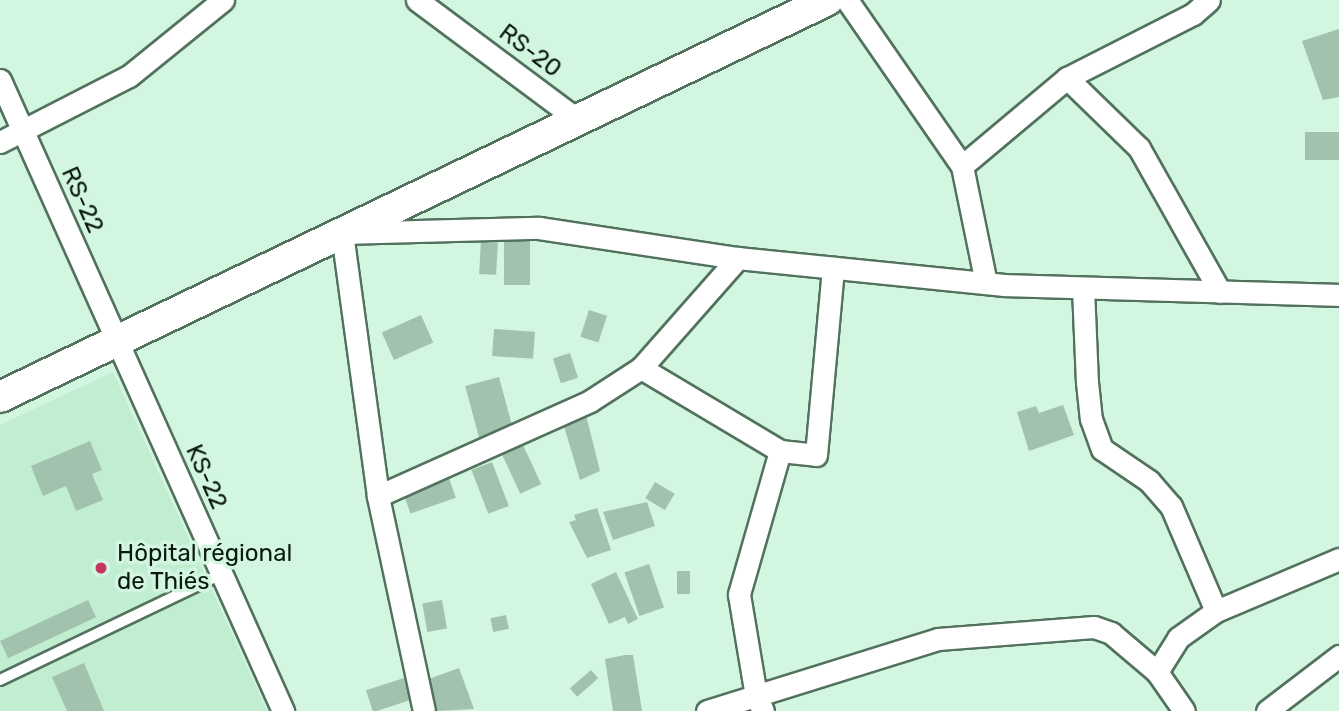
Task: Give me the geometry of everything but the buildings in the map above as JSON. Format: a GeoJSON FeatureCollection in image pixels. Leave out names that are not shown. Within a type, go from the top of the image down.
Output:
{"type":"FeatureCollection","features":[{"type":"Feature","properties":{"kind":"main road"},"geometry":{"type":"LineString","coordinates":[[0,397],[578,120],[813,3]]}},
{"type":"Feature","properties":{"kind":"street"},"geometry":{"type":"LineString","coordinates":[[0,142],[129,76],[223,0]]}},
{"type":"Feature","properties":{"kind":"street","name":"RS-20"},"geometry":{"type":"LineString","coordinates":[[417,0],[578,120]]}},
{"type":"Feature","properties":{"kind":"street"},"geometry":{"type":"LineString","coordinates":[[847,0],[962,166],[986,283]]}},
{"type":"Feature","properties":{"kind":"street"},"geometry":{"type":"LineString","coordinates":[[962,166],[1067,78],[1193,14],[1209,0]]}},
{"type":"Feature","properties":{"kind":"street"},"geometry":{"type":"LineString","coordinates":[[1067,78],[1139,148],[1220,292]]}},
{"type":"Feature","properties":{"kind":"street","name":"RS-22"},"geometry":{"type":"LineString","coordinates":[[0,79],[116,342]]}},
{"type":"Feature","properties":{"kind":"street"},"geometry":{"type":"LineString","coordinates":[[424,711],[378,496],[342,233],[539,228],[738,258],[986,283],[1339,295]]}},
{"type":"Feature","properties":{"kind":"street"},"geometry":{"type":"LineString","coordinates":[[378,496],[590,401],[641,368],[738,258]]}},
{"type":"Feature","properties":{"kind":"street"},"geometry":{"type":"LineString","coordinates":[[641,368],[780,451],[816,456],[833,268]]}},
{"type":"Feature","properties":{"kind":"street"},"geometry":{"type":"LineString","coordinates":[[1083,288],[1088,394],[1102,449],[1149,481],[1171,506],[1216,611]]}},
{"type":"Feature","properties":{"kind":"street","name":"KS-22"},"geometry":{"type":"LineString","coordinates":[[116,342],[283,711]]}},
{"type":"Feature","properties":{"kind":"street"},"geometry":{"type":"LineString","coordinates":[[759,703],[739,594],[780,451]]}},
{"type":"Feature","properties":{"kind":"street"},"geometry":{"type":"LineString","coordinates":[[1157,672],[1178,638],[1216,611],[1339,559]]}},
{"type":"Feature","properties":{"kind":"street"},"geometry":{"type":"LineString","coordinates":[[707,711],[759,703],[939,639],[1094,627],[1111,633],[1157,672],[1184,711]]}},
{"type":"Feature","properties":{"kind":"street"},"geometry":{"type":"LineString","coordinates":[[1267,711],[1339,656]]}},
{"type":"Feature","properties":{"kind":"lane"},"geometry":{"type":"LineString","coordinates":[[0,680],[221,574]]}},
{"type":"Feature","properties":{"kind":"shaded area","name":"Hôpital régional de Thiés"},"geometry":{"type":"Polygon","coordinates":[[[113,372],[267,711],[0,711],[0,425],[113,372]]]}},
{"type":"Feature","properties":{"kind":"place","name":"Hôpital régional de Thiés"},"geometry":{"type":"Point","coordinates":[101,568]}}]}
